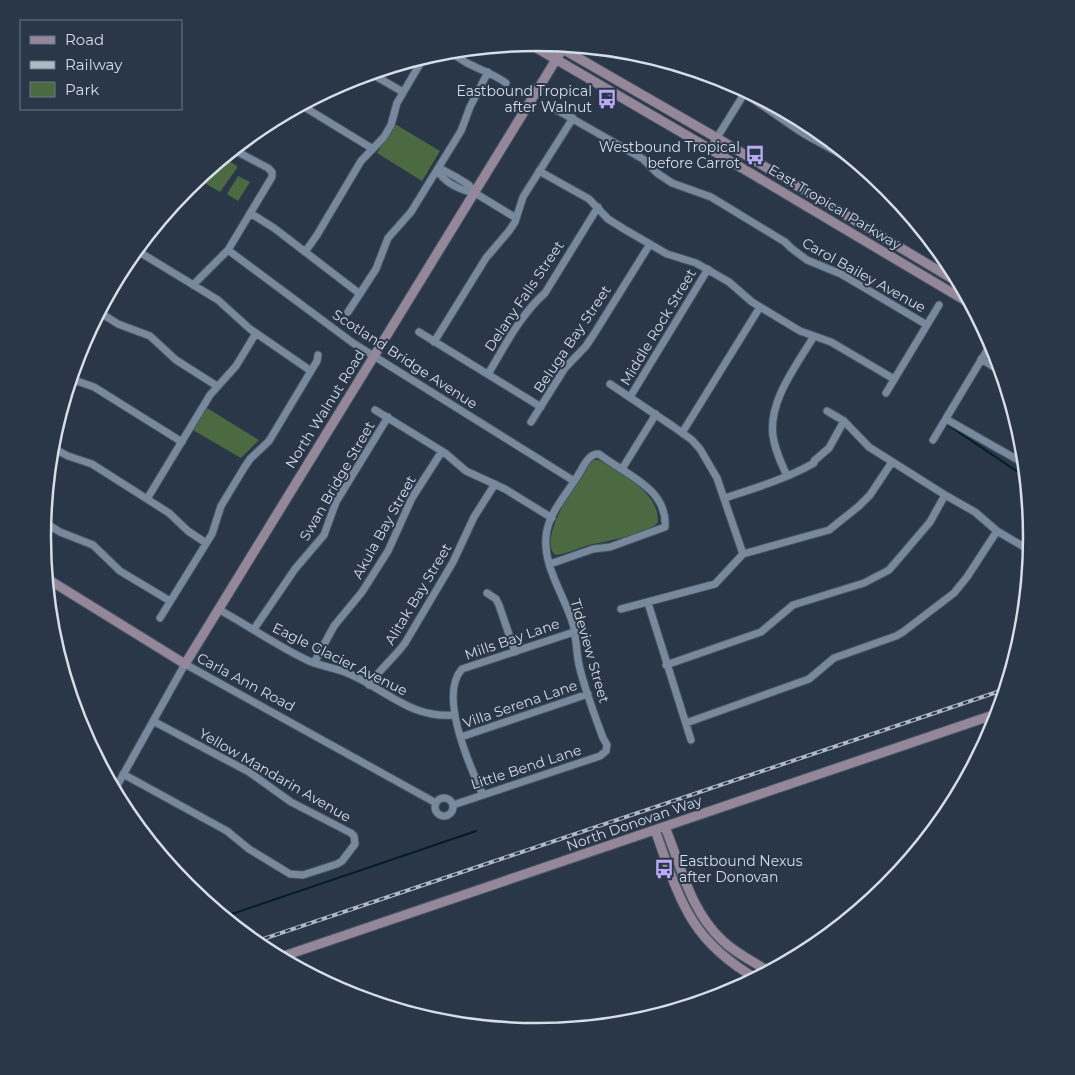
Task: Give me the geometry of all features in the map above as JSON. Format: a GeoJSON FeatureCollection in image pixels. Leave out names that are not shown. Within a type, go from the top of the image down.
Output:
{"type":"FeatureCollection","features":[{"type":"Feature","properties":{"kind":"street","name":"East Tropical Parkway"},"geometry":{"type":"LineString","coordinates":[[540,51],[961,297]]}},
{"type":"Feature","properties":{"kind":"street","name":"North Walnut Road"},"geometry":{"type":"LineString","coordinates":[[118,784],[184,664],[561,52]]}},
{"type":"Feature","properties":{"kind":"street","name":"East Tropical Parkway"},"geometry":{"type":"LineString","coordinates":[[573,52],[948,276]]}},
{"type":"Feature","properties":{"kind":"street"},"geometry":{"type":"LineString","coordinates":[[460,58],[506,83]]}},
{"type":"Feature","properties":{"kind":"street"},"geometry":{"type":"LineString","coordinates":[[305,252],[361,161],[384,136],[391,125],[402,92],[418,67]]}},
{"type":"Feature","properties":{"kind":"street"},"geometry":{"type":"LineString","coordinates":[[348,312],[376,268],[388,238],[411,212],[464,124],[470,107],[488,72]]}},
{"type":"Feature","properties":{"kind":"street"},"geometry":{"type":"LineString","coordinates":[[378,78],[402,92]]}},
{"type":"Feature","properties":{"kind":"street"},"geometry":{"type":"LineString","coordinates":[[710,149],[743,96]]}},
{"type":"Feature","properties":{"kind":"street"},"geometry":{"type":"LineString","coordinates":[[307,109],[373,149]]}},
{"type":"Feature","properties":{"kind":"street"},"geometry":{"type":"LineString","coordinates":[[768,109],[827,147]]}},
{"type":"Feature","properties":{"kind":"street","name":"Carol Bailey Avenue"},"geometry":{"type":"LineString","coordinates":[[558,110],[643,159],[657,174],[672,183],[711,197],[786,242],[807,260],[841,274],[927,325]]}},
{"type":"Feature","properties":{"kind":"street"},"geometry":{"type":"LineString","coordinates":[[434,342],[486,258],[510,232],[523,197],[573,118]]}},
{"type":"Feature","properties":{"kind":"street"},"geometry":{"type":"LineString","coordinates":[[193,284],[228,250],[272,178],[272,172],[240,153]]}},
{"type":"Feature","properties":{"kind":"street"},"geometry":{"type":"LineString","coordinates":[[437,170],[441,177],[461,190],[474,193],[516,218]]}},
{"type":"Feature","properties":{"kind":"street"},"geometry":{"type":"LineString","coordinates":[[539,171],[589,200],[613,222],[667,254],[688,260],[708,269],[729,282],[745,297],[800,331],[830,342],[894,379]]}},
{"type":"Feature","properties":{"kind":"street","name":"Delany Falls Street"},"geometry":{"type":"LineString","coordinates":[[488,374],[522,318],[545,293],[598,207]]}},
{"type":"Feature","properties":{"kind":"street"},"geometry":{"type":"LineString","coordinates":[[250,213],[274,228],[360,294]]}},
{"type":"Feature","properties":{"kind":"street","name":"Beluga Bay Street"},"geometry":{"type":"LineString","coordinates":[[531,422],[565,368],[586,346],[650,244]]}},
{"type":"Feature","properties":{"kind":"street","name":"Scotland Bridge Avenue"},"geometry":{"type":"LineString","coordinates":[[228,250],[339,334],[574,481]]}},
{"type":"Feature","properties":{"kind":"street"},"geometry":{"type":"LineString","coordinates":[[143,254],[228,307],[256,333],[311,370]]}},
{"type":"Feature","properties":{"kind":"street","name":"Middle Rock Street"},"geometry":{"type":"LineString","coordinates":[[630,397],[708,269]]}},
{"type":"Feature","properties":{"kind":"street"},"geometry":{"type":"LineString","coordinates":[[886,393],[939,305]]}},
{"type":"Feature","properties":{"kind":"street"},"geometry":{"type":"LineString","coordinates":[[682,433],[760,307]]}},
{"type":"Feature","properties":{"kind":"street"},"geometry":{"type":"LineString","coordinates":[[105,315],[118,324],[150,336],[176,360],[217,386]]}},
{"type":"Feature","properties":{"kind":"street"},"geometry":{"type":"LineString","coordinates":[[419,332],[541,407]]}},
{"type":"Feature","properties":{"kind":"street"},"geometry":{"type":"LineString","coordinates":[[147,499],[217,386],[236,366],[256,333]]}},
{"type":"Feature","properties":{"kind":"street"},"geometry":{"type":"LineString","coordinates":[[787,476],[778,457],[774,441],[773,413],[778,399],[814,336]]}},
{"type":"Feature","properties":{"kind":"street"},"geometry":{"type":"LineString","coordinates":[[933,440],[987,351]]}},
{"type":"Feature","properties":{"kind":"street"},"geometry":{"type":"LineString","coordinates":[[160,618],[215,527],[221,506],[244,468],[269,440],[317,361],[318,355]]}},
{"type":"Feature","properties":{"kind":"street"},"geometry":{"type":"LineString","coordinates":[[981,360],[993,367]]}},
{"type":"Feature","properties":{"kind":"street"},"geometry":{"type":"LineString","coordinates":[[77,381],[94,387],[182,442]]}},
{"type":"Feature","properties":{"kind":"street"},"geometry":{"type":"LineString","coordinates":[[610,384],[656,414],[700,449],[710,464],[725,498],[743,554]]}},
{"type":"Feature","properties":{"kind":"street"},"geometry":{"type":"LineString","coordinates":[[376,410],[442,451],[466,471],[495,484],[552,518]]}},
{"type":"Feature","properties":{"kind":"street"},"geometry":{"type":"LineString","coordinates":[[827,411],[844,421],[869,447],[975,512],[997,530],[1024,547]]}},
{"type":"Feature","properties":{"kind":"street"},"geometry":{"type":"LineString","coordinates":[[550,564],[593,549],[610,547],[665,527],[666,518],[658,499],[642,482],[622,469],[656,414]]}},
{"type":"Feature","properties":{"kind":"street","name":"Swan Bridge Street"},"geometry":{"type":"LineString","coordinates":[[254,629],[295,569],[324,535],[336,502],[388,417]]}},
{"type":"Feature","properties":{"kind":"street"},"geometry":{"type":"LineString","coordinates":[[946,419],[1017,460]]}},
{"type":"Feature","properties":{"kind":"street"},"geometry":{"type":"LineString","coordinates":[[725,498],[787,476],[814,463],[814,460],[829,448],[844,421]]}},
{"type":"Feature","properties":{"kind":"street"},"geometry":{"type":"LineString","coordinates":[[59,451],[92,464],[169,513],[188,531],[206,543]]}},
{"type":"Feature","properties":{"kind":"street","name":"Akula Bay Street"},"geometry":{"type":"LineString","coordinates":[[314,663],[334,626],[362,592],[388,551],[412,498],[442,451]]}},
{"type":"Feature","properties":{"kind":"street","name":"Tideview Street"},"geometry":{"type":"LineString","coordinates":[[606,751],[607,744],[603,738],[588,694],[578,658],[574,632],[546,552],[546,541],[547,529],[552,518],[592,454],[599,454],[622,469]]}},
{"type":"Feature","properties":{"kind":"street"},"geometry":{"type":"LineString","coordinates":[[621,609],[714,584],[743,554],[829,530],[870,495],[892,462]]}},
{"type":"Feature","properties":{"kind":"street","name":"Alitak Bay Street"},"geometry":{"type":"LineString","coordinates":[[369,685],[376,675],[396,656],[405,643],[454,562],[474,517],[495,484]]}},
{"type":"Feature","properties":{"kind":"street"},"geometry":{"type":"LineString","coordinates":[[666,665],[761,632],[793,605],[864,583],[889,570],[930,522],[946,495]]}},
{"type":"Feature","properties":{"kind":"street"},"geometry":{"type":"LineString","coordinates":[[51,527],[93,545],[120,571],[170,601]]}},
{"type":"Feature","properties":{"kind":"street"},"geometry":{"type":"LineString","coordinates":[[686,723],[809,680],[834,658],[896,636],[910,628],[954,593],[967,577],[997,530]]}},
{"type":"Feature","properties":{"kind":"street","name":"Carla Ann Road"},"geometry":{"type":"LineString","coordinates":[[53,583],[184,664],[436,804],[438,812],[445,815],[452,810],[453,805],[450,800],[445,798],[440,799],[436,804]]}},
{"type":"Feature","properties":{"kind":"street"},"geometry":{"type":"LineString","coordinates":[[487,593],[496,599],[500,605],[515,652]]}},
{"type":"Feature","properties":{"kind":"street"},"geometry":{"type":"LineString","coordinates":[[648,603],[691,740]]}},
{"type":"Feature","properties":{"kind":"street","name":"Eagle Glacier Avenue"},"geometry":{"type":"LineString","coordinates":[[218,609],[271,641],[314,663],[346,672],[417,711],[442,716],[454,715]]}},
{"type":"Feature","properties":{"kind":"street","name":"Mills Bay Lane"},"geometry":{"type":"LineString","coordinates":[[454,715],[454,693],[459,672],[462,669],[574,632]]}},
{"type":"Feature","properties":{"kind":"street","name":"Villa Serena Lane"},"geometry":{"type":"LineString","coordinates":[[461,737],[588,694]]}},
{"type":"Feature","properties":{"kind":"street"},"geometry":{"type":"LineString","coordinates":[[454,715],[483,795]]}},
{"type":"Feature","properties":{"kind":"street","name":"North Donovan Way"},"geometry":{"type":"LineString","coordinates":[[287,955],[989,717]]}},
{"type":"Feature","properties":{"kind":"street","name":"Yellow Mandarin Avenue"},"geometry":{"type":"LineString","coordinates":[[123,774],[227,830],[249,849],[290,874],[303,875],[337,864],[342,861],[355,844],[351,833],[291,802],[249,772],[153,720]]}},
{"type":"Feature","properties":{"kind":"street","name":"Little Bend Lane"},"geometry":{"type":"LineString","coordinates":[[453,805],[600,756],[606,751]]}},
{"type":"Feature","properties":{"kind":"street"},"geometry":{"type":"LineString","coordinates":[[665,827],[694,902],[707,922],[721,940],[764,968]]}},
{"type":"Feature","properties":{"kind":"street"},"geometry":{"type":"LineString","coordinates":[[655,830],[677,892],[692,922],[726,960],[751,975]]}},
{"type":"Feature","properties":{"kind":"green space"},"geometry":{"type":"Polygon","coordinates":[[[395,124],[440,151],[422,181],[377,153],[395,124]]]}},
{"type":"Feature","properties":{"kind":"green space"},"geometry":{"type":"Polygon","coordinates":[[[230,161],[237,168],[220,192],[205,183],[230,161]]]}},
{"type":"Feature","properties":{"kind":"green space"},"geometry":{"type":"Polygon","coordinates":[[[238,176],[250,182],[238,201],[227,194],[238,176]]]}},
{"type":"Feature","properties":{"kind":"green space"},"geometry":{"type":"Polygon","coordinates":[[[207,408],[259,440],[241,458],[193,430],[207,408]]]}},
{"type":"Feature","properties":{"kind":"green space"},"geometry":{"type":"Polygon","coordinates":[[[593,460],[599,460],[618,471],[646,492],[657,511],[658,522],[647,530],[555,555],[551,547],[551,535],[555,522],[569,494],[593,460]]]}},
{"type":"Feature","properties":{"kind":"waterway"},"geometry":{"type":"LineString","coordinates":[[948,425],[1020,473]]}},
{"type":"Feature","properties":{"kind":"waterway"},"geometry":{"type":"LineString","coordinates":[[231,914],[476,831]]}},
{"type":"Feature","properties":{"kind":"railway"},"geometry":{"type":"LineString","coordinates":[[263,939],[999,691]]}},
{"type":"Feature","properties":{"kind":"place","name":"Eastbound Tropical after Walnut"},"geometry":{"type":"Point","coordinates":[607,99]}},
{"type":"Feature","properties":{"kind":"place","name":"Westbound Tropical before Carrot"},"geometry":{"type":"Point","coordinates":[755,155]}},
{"type":"Feature","properties":{"kind":"place","name":"Eastbound Nexus after Donovan"},"geometry":{"type":"Point","coordinates":[664,869]}}]}
